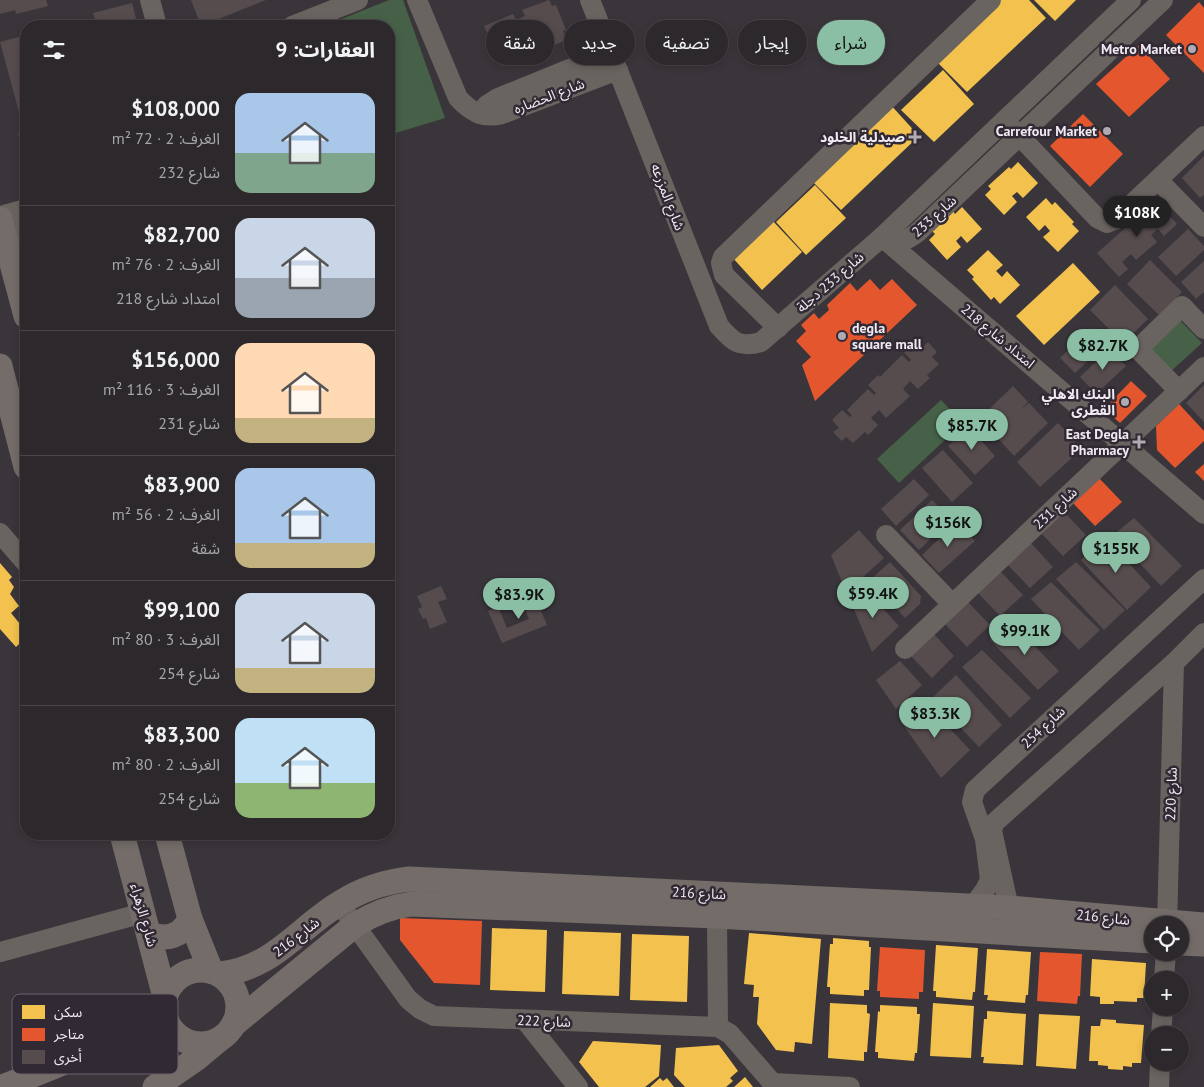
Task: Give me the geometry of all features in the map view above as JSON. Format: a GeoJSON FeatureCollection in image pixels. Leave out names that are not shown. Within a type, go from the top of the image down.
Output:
{"type":"FeatureCollection","features":[{"type":"Feature","properties":{"kind":"main road"},"geometry":{"type":"LineString","coordinates":[[8,225],[20,286]]}},
{"type":"Feature","properties":{"kind":"main road"},"geometry":{"type":"LineString","coordinates":[[0,366],[20,444]]}},
{"type":"Feature","properties":{"kind":"main road","name":"شارع الزهراء"},"geometry":{"type":"LineString","coordinates":[[124,840],[163,994]]}},
{"type":"Feature","properties":{"kind":"main road"},"geometry":{"type":"LineString","coordinates":[[169,840],[190,919],[215,973]]}},
{"type":"Feature","properties":{"kind":"main road","name":"شارع 216"},"geometry":{"type":"LineString","coordinates":[[215,973],[251,968],[265,961],[339,903],[366,888],[387,881],[408,879],[1009,908],[1144,929]]}},
{"type":"Feature","properties":{"kind":"main road","name":"شارع 216"},"geometry":{"type":"LineString","coordinates":[[178,1071],[196,1059],[355,926],[372,915],[391,907],[411,904],[717,916],[1000,931],[1144,933]]}},
{"type":"Feature","properties":{"kind":"main road"},"geometry":{"type":"LineString","coordinates":[[146,924],[165,938],[181,932],[190,919]]}},
{"type":"Feature","properties":{"kind":"main road","name":"شارع 216"},"geometry":{"type":"LineString","coordinates":[[1189,928],[1204,925]]}},
{"type":"Feature","properties":{"kind":"main road","name":"شارع 216"},"geometry":{"type":"LineString","coordinates":[[1189,940],[1204,944]]}},
{"type":"Feature","properties":{"kind":"main road"},"geometry":{"type":"LineString","coordinates":[[167,994],[169,988],[183,974],[201,969],[215,973],[228,980],[237,997],[237,1016],[226,1032],[201,1044],[182,1039],[178,1035]]}},
{"type":"Feature","properties":{"kind":"main road"},"geometry":{"type":"LineString","coordinates":[[2,1087],[35,1074]]}},
{"type":"Feature","properties":{"kind":"main road","name":"شارع 216"},"geometry":{"type":"LineString","coordinates":[[155,1087],[174,1074]]}},
{"type":"Feature","properties":{"kind":"street"},"geometry":{"type":"LineString","coordinates":[[150,0],[155,20]]}},
{"type":"Feature","properties":{"kind":"street"},"geometry":{"type":"LineString","coordinates":[[307,20],[358,0]]}},
{"type":"Feature","properties":{"kind":"street","name":"شارع الحضاره"},"geometry":{"type":"LineString","coordinates":[[416,0],[458,98],[468,108],[480,114],[493,116],[502,114],[606,65]]}},
{"type":"Feature","properties":{"kind":"street","name":"شارع المزرعه"},"geometry":{"type":"LineString","coordinates":[[590,0],[598,20]]}},
{"type":"Feature","properties":{"kind":"street"},"geometry":{"type":"LineString","coordinates":[[778,328],[724,275],[721,263],[723,257],[990,0]]}},
{"type":"Feature","properties":{"kind":"street","name":"شارع 233"},"geometry":{"type":"LineString","coordinates":[[1131,0],[882,237],[899,242],[909,239],[1163,0]]}},
{"type":"Feature","properties":{"kind":"street","name":"شارع المزرعه"},"geometry":{"type":"LineString","coordinates":[[617,65],[719,326],[732,341],[748,345],[761,342],[778,328]]}},
{"type":"Feature","properties":{"kind":"street"},"geometry":{"type":"LineString","coordinates":[[1004,120],[1103,223],[1115,220],[1204,136]]}},
{"type":"Feature","properties":{"kind":"street"},"geometry":{"type":"LineString","coordinates":[[1158,180],[1204,227]]}},
{"type":"Feature","properties":{"kind":"street"},"geometry":{"type":"LineString","coordinates":[[8,225],[20,214]]}},
{"type":"Feature","properties":{"kind":"street","name":"شارع 233 دجلة"},"geometry":{"type":"LineString","coordinates":[[778,328],[882,237]]}},
{"type":"Feature","properties":{"kind":"street","name":"امتداد شارع 218"},"geometry":{"type":"LineString","coordinates":[[882,237],[1204,514]]}},
{"type":"Feature","properties":{"kind":"street"},"geometry":{"type":"LineString","coordinates":[[1179,391],[1138,349],[1182,306],[1204,329]]}},
{"type":"Feature","properties":{"kind":"street","name":"شارع 231"},"geometry":{"type":"LineString","coordinates":[[904,649],[1204,367]]}},
{"type":"Feature","properties":{"kind":"street"},"geometry":{"type":"LineString","coordinates":[[0,533],[20,557]]}},
{"type":"Feature","properties":{"kind":"street"},"geometry":{"type":"LineString","coordinates":[[886,535],[952,604]]}},
{"type":"Feature","properties":{"kind":"street","name":"شارع 254"},"geometry":{"type":"LineString","coordinates":[[973,906],[990,880],[986,839],[972,802],[975,790],[1204,579]]}},
{"type":"Feature","properties":{"kind":"street"},"geometry":{"type":"LineString","coordinates":[[1000,931],[1009,918],[1009,908],[992,831],[994,823],[1174,663],[1204,633]]}},
{"type":"Feature","properties":{"kind":"street","name":"شارع 220"},"geometry":{"type":"LineString","coordinates":[[1167,916],[1174,663]]}},
{"type":"Feature","properties":{"kind":"street","name":"شارع 222"},"geometry":{"type":"LineString","coordinates":[[339,903],[408,999],[420,1010],[434,1016],[718,1027]]}},
{"type":"Feature","properties":{"kind":"street"},"geometry":{"type":"LineString","coordinates":[[717,916],[718,1027],[730,1034],[774,1085],[850,1087]]}},
{"type":"Feature","properties":{"kind":"street"},"geometry":{"type":"LineString","coordinates":[[0,952],[146,924]]}},
{"type":"Feature","properties":{"kind":"street"},"geometry":{"type":"LineString","coordinates":[[525,1020],[578,1087]]}},
{"type":"Feature","properties":{"kind":"street"},"geometry":{"type":"LineString","coordinates":[[1159,1087],[1160,1071]]}},
{"type":"Feature","properties":{"kind":"green space"},"geometry":{"type":"Polygon","coordinates":[[[389,0],[403,0],[445,118],[395,133],[395,20],[339,20],[389,0]]]}},
{"type":"Feature","properties":{"kind":"green space"},"geometry":{"type":"Polygon","coordinates":[[[1177,317],[1202,343],[1170,372],[1146,346],[1177,317]]]}},
{"type":"Feature","properties":{"kind":"green space"},"geometry":{"type":"Polygon","coordinates":[[[941,400],[963,423],[899,483],[877,459],[941,400]]]}},
{"type":"Feature","properties":{"kind":"building: سكن"},"geometry":{"type":"Polygon","coordinates":[[[997,0],[1029,0],[1046,18],[967,92],[935,60],[997,0]]]}},
{"type":"Feature","properties":{"kind":"building: سكن"},"geometry":{"type":"Polygon","coordinates":[[[1034,0],[1076,0],[1055,21],[1034,0]]]}},
{"type":"Feature","properties":{"kind":"building: سكن"},"geometry":{"type":"Polygon","coordinates":[[[943,70],[974,104],[934,142],[901,110],[943,70]]]}},
{"type":"Feature","properties":{"kind":"building: سكن"},"geometry":{"type":"Polygon","coordinates":[[[889,103],[919,136],[841,210],[810,179],[889,103]]]}},
{"type":"Feature","properties":{"kind":"building: سكن"},"geometry":{"type":"Polygon","coordinates":[[[1018,162],[1038,183],[1023,198],[1017,192],[1012,196],[1017,202],[1004,215],[985,195],[991,189],[988,186],[1009,167],[1011,169],[1018,162]]]}},
{"type":"Feature","properties":{"kind":"building: سكن"},"geometry":{"type":"Polygon","coordinates":[[[815,185],[846,218],[806,255],[776,222],[815,185]]]}},
{"type":"Feature","properties":{"kind":"building: سكن"},"geometry":{"type":"Polygon","coordinates":[[[1046,198],[1052,205],[1055,202],[1074,222],[1072,224],[1079,231],[1058,252],[1043,237],[1050,231],[1045,225],[1039,231],[1026,217],[1046,198]]]}},
{"type":"Feature","properties":{"kind":"building: سكن"},"geometry":{"type":"Polygon","coordinates":[[[962,207],[982,229],[967,243],[961,236],[956,241],[961,247],[947,260],[929,240],[935,234],[932,231],[953,211],[955,214],[962,207]]]}},
{"type":"Feature","properties":{"kind":"building: سكن"},"geometry":{"type":"Polygon","coordinates":[[[771,219],[802,252],[762,290],[731,256],[771,219]]]}},
{"type":"Feature","properties":{"kind":"building: سكن"},"geometry":{"type":"Polygon","coordinates":[[[988,250],[1003,265],[996,271],[1002,277],[1007,271],[1020,285],[1000,304],[994,297],[991,300],[972,279],[974,277],[967,270],[988,250]]]}},
{"type":"Feature","properties":{"kind":"building: سكن"},"geometry":{"type":"Polygon","coordinates":[[[1073,263],[1100,292],[1044,345],[1016,316],[1073,263]]]}},
{"type":"Feature","properties":{"kind":"building: سكن"},"geometry":{"type":"Polygon","coordinates":[[[0,563],[12,577],[9,580],[14,587],[10,594],[19,606],[11,613],[20,624],[20,643],[16,647],[0,629],[0,563]]]}},
{"type":"Feature","properties":{"kind":"building: سكن"},"geometry":{"type":"Polygon","coordinates":[[[492,928],[547,930],[545,992],[490,990],[492,928]]]}},
{"type":"Feature","properties":{"kind":"building: سكن"},"geometry":{"type":"Polygon","coordinates":[[[564,931],[621,933],[619,996],[562,994],[564,931]]]}},
{"type":"Feature","properties":{"kind":"building: سكن"},"geometry":{"type":"Polygon","coordinates":[[[749,933],[821,939],[812,1044],[795,1042],[794,1052],[776,1050],[757,1024],[759,997],[753,997],[754,985],[744,984],[749,933]]]}},
{"type":"Feature","properties":{"kind":"building: سكن"},"geometry":{"type":"Polygon","coordinates":[[[632,934],[689,936],[687,1002],[630,1000],[632,934]]]}},
{"type":"Feature","properties":{"kind":"building: سكن"},"geometry":{"type":"Polygon","coordinates":[[[833,938],[869,941],[869,947],[871,947],[869,990],[864,990],[864,996],[830,994],[830,987],[827,987],[830,944],[833,944],[833,938]]]}},
{"type":"Feature","properties":{"kind":"building: سكن"},"geometry":{"type":"Polygon","coordinates":[[[936,945],[978,948],[975,992],[973,992],[972,1000],[936,997],[936,991],[933,991],[936,945]]]}},
{"type":"Feature","properties":{"kind":"building: سكن"},"geometry":{"type":"Polygon","coordinates":[[[987,949],[1031,952],[1028,995],[1026,995],[1025,1003],[987,1000],[988,995],[984,995],[987,949]]]}},
{"type":"Feature","properties":{"kind":"building: سكن"},"geometry":{"type":"Polygon","coordinates":[[[1092,959],[1146,963],[1144,971],[1144,998],[1137,998],[1137,1002],[1114,1001],[1114,1004],[1100,1004],[1100,997],[1090,996],[1092,959]]]}},
{"type":"Feature","properties":{"kind":"building: سكن"},"geometry":{"type":"Polygon","coordinates":[[[830,1003],[867,1005],[867,1013],[870,1014],[867,1052],[864,1052],[864,1061],[828,1058],[830,1003]]]}},
{"type":"Feature","properties":{"kind":"building: سكن"},"geometry":{"type":"Polygon","coordinates":[[[933,1003],[974,1006],[971,1058],[930,1056],[933,1003]]]}},
{"type":"Feature","properties":{"kind":"building: سكن"},"geometry":{"type":"Polygon","coordinates":[[[880,1005],[917,1007],[917,1014],[920,1014],[917,1053],[915,1053],[914,1061],[878,1058],[878,1052],[875,1052],[880,1005]]]}},
{"type":"Feature","properties":{"kind":"building: سكن"},"geometry":{"type":"Polygon","coordinates":[[[987,1011],[1026,1014],[1023,1065],[983,1063],[984,1057],[981,1057],[984,1019],[987,1019],[987,1011]]]}},
{"type":"Feature","properties":{"kind":"building: سكن"},"geometry":{"type":"Polygon","coordinates":[[[1039,1014],[1080,1016],[1076,1069],[1036,1066],[1039,1014]]]}},
{"type":"Feature","properties":{"kind":"building: سكن"},"geometry":{"type":"Polygon","coordinates":[[[1101,1019],[1116,1020],[1116,1023],[1144,1025],[1141,1063],[1132,1063],[1132,1067],[1123,1066],[1123,1070],[1108,1069],[1108,1066],[1098,1065],[1098,1061],[1089,1061],[1091,1026],[1100,1026],[1101,1019]]]}},
{"type":"Feature","properties":{"kind":"building: سكن"},"geometry":{"type":"Polygon","coordinates":[[[593,1041],[661,1045],[659,1076],[645,1087],[599,1087],[579,1062],[593,1041]]]}},
{"type":"Feature","properties":{"kind":"building: سكن"},"geometry":{"type":"Polygon","coordinates":[[[719,1045],[738,1071],[730,1078],[733,1081],[726,1087],[685,1087],[674,1075],[676,1048],[719,1045]]]}},
{"type":"Feature","properties":{"kind":"building: سكن"},"geometry":{"type":"Polygon","coordinates":[[[745,1077],[753,1087],[734,1087],[745,1077]]]}},
{"type":"Feature","properties":{"kind":"building: سكن"},"geometry":{"type":"Polygon","coordinates":[[[660,1078],[663,1081],[667,1078],[674,1087],[650,1087],[660,1078]]]}},
{"type":"Feature","properties":{"kind":"building: متاجر"},"geometry":{"type":"Polygon","coordinates":[[[1199,2],[1204,8],[1204,73],[1166,35],[1199,2]]]}},
{"type":"Feature","properties":{"kind":"building: متاجر"},"geometry":{"type":"Polygon","coordinates":[[[1139,45],[1170,79],[1129,117],[1096,84],[1139,45]]]}},
{"type":"Feature","properties":{"kind":"building: متاجر"},"geometry":{"type":"Polygon","coordinates":[[[1083,114],[1123,154],[1090,187],[1050,146],[1083,114]]]}},
{"type":"Feature","properties":{"kind":"building: متاجر","name":"degla square mall"},"geometry":{"type":"Polygon","coordinates":[[[870,279],[880,290],[892,279],[917,305],[815,401],[802,365],[811,357],[796,341],[806,331],[801,325],[814,313],[819,319],[829,310],[827,305],[850,283],[857,291],[870,279]]]}},
{"type":"Feature","properties":{"kind":"building: متاجر","name":"البنك الاهلي القطرى"},"geometry":{"type":"Polygon","coordinates":[[[1131,381],[1147,396],[1120,423],[1104,409],[1131,381]]]}},
{"type":"Feature","properties":{"kind":"building: متاجر"},"geometry":{"type":"Polygon","coordinates":[[[1179,404],[1204,431],[1204,441],[1175,468],[1157,450],[1156,426],[1179,404]]]}},
{"type":"Feature","properties":{"kind":"building: متاجر"},"geometry":{"type":"Polygon","coordinates":[[[1204,464],[1204,481],[1195,472],[1204,464]]]}},
{"type":"Feature","properties":{"kind":"building: متاجر"},"geometry":{"type":"Polygon","coordinates":[[[1098,477],[1122,502],[1095,526],[1072,502],[1098,477]]]}},
{"type":"Feature","properties":{"kind":"building: متاجر"},"geometry":{"type":"Polygon","coordinates":[[[400,918],[482,921],[480,985],[434,983],[400,940],[400,918]]]}},
{"type":"Feature","properties":{"kind":"building: متاجر"},"geometry":{"type":"Polygon","coordinates":[[[880,947],[925,950],[923,992],[919,992],[919,999],[880,997],[880,991],[877,991],[880,947]]]}},
{"type":"Feature","properties":{"kind":"building: متاجر"},"geometry":{"type":"Polygon","coordinates":[[[1040,952],[1082,954],[1080,996],[1078,996],[1077,1004],[1037,1001],[1040,952]]]}},
{"type":"Feature","properties":{"kind":"building: أخرى"},"geometry":{"type":"Polygon","coordinates":[[[0,0],[46,0],[48,6],[16,14],[15,10],[0,14],[0,0]]]}},
{"type":"Feature","properties":{"kind":"building: أخرى"},"geometry":{"type":"Polygon","coordinates":[[[191,0],[266,0],[216,20],[199,20],[191,0]]]}},
{"type":"Feature","properties":{"kind":"building: أخرى"},"geometry":{"type":"Polygon","coordinates":[[[549,0],[552,6],[556,5],[564,25],[564,41],[554,45],[554,20],[516,20],[525,16],[522,10],[549,0]]]}},
{"type":"Feature","properties":{"kind":"building: أخرى"},"geometry":{"type":"Polygon","coordinates":[[[132,3],[136,20],[95,20],[93,13],[132,3]]]}},
{"type":"Feature","properties":{"kind":"building: أخرى"},"geometry":{"type":"Polygon","coordinates":[[[513,14],[516,20],[498,20],[513,14]]]}},
{"type":"Feature","properties":{"kind":"building: أخرى"},"geometry":{"type":"Polygon","coordinates":[[[20,37],[19,112],[0,42],[20,37]]]}},
{"type":"Feature","properties":{"kind":"building: أخرى"},"geometry":{"type":"Polygon","coordinates":[[[1204,156],[1204,195],[1200,198],[1182,178],[1204,156]]]}},
{"type":"Feature","properties":{"kind":"building: أخرى"},"geometry":{"type":"Polygon","coordinates":[[[1156,201],[1177,224],[1164,236],[1158,229],[1151,235],[1157,242],[1136,260],[1131,254],[1122,262],[1128,269],[1119,277],[1097,253],[1156,201]]]}},
{"type":"Feature","properties":{"kind":"building: أخرى"},"geometry":{"type":"Polygon","coordinates":[[[1188,229],[1204,246],[1204,250],[1176,276],[1158,257],[1188,229]]]}},
{"type":"Feature","properties":{"kind":"building: أخرى"},"geometry":{"type":"Polygon","coordinates":[[[1150,260],[1182,292],[1159,315],[1127,284],[1150,260]]]}},
{"type":"Feature","properties":{"kind":"building: أخرى"},"geometry":{"type":"Polygon","coordinates":[[[1204,261],[1204,292],[1196,299],[1181,282],[1204,261]]]}},
{"type":"Feature","properties":{"kind":"building: أخرى"},"geometry":{"type":"Polygon","coordinates":[[[1115,285],[1148,319],[1123,343],[1090,310],[1115,285]]]}},
{"type":"Feature","properties":{"kind":"building: أخرى"},"geometry":{"type":"Polygon","coordinates":[[[1091,328],[1106,344],[1075,373],[1060,358],[1091,328]]]}},
{"type":"Feature","properties":{"kind":"building: أخرى"},"geometry":{"type":"Polygon","coordinates":[[[915,341],[922,348],[928,342],[937,352],[932,357],[939,364],[927,375],[930,378],[918,389],[910,381],[903,389],[910,396],[886,418],[879,410],[871,418],[878,425],[868,435],[865,432],[853,443],[846,437],[842,441],[833,432],[839,428],[832,420],[842,410],[850,417],[852,415],[847,410],[868,389],[874,395],[876,393],[868,385],[878,375],[880,377],[902,355],[909,362],[911,360],[904,352],[915,341]]]}},
{"type":"Feature","properties":{"kind":"building: أخرى"},"geometry":{"type":"Polygon","coordinates":[[[1109,349],[1126,366],[1096,394],[1080,377],[1109,349]]]}},
{"type":"Feature","properties":{"kind":"building: أخرى"},"geometry":{"type":"Polygon","coordinates":[[[1204,385],[1204,422],[1186,403],[1204,385]]]}},
{"type":"Feature","properties":{"kind":"building: أخرى"},"geometry":{"type":"Polygon","coordinates":[[[1013,386],[1028,402],[1021,410],[1029,403],[1048,423],[1014,456],[994,434],[999,430],[984,414],[1013,386]]]}},
{"type":"Feature","properties":{"kind":"building: أخرى"},"geometry":{"type":"Polygon","coordinates":[[[1058,423],[1075,441],[1075,455],[1040,487],[1017,462],[1058,423]]]}},
{"type":"Feature","properties":{"kind":"building: أخرى"},"geometry":{"type":"Polygon","coordinates":[[[969,427],[995,456],[975,475],[948,446],[969,427]]]}},
{"type":"Feature","properties":{"kind":"building: أخرى"},"geometry":{"type":"Polygon","coordinates":[[[943,450],[973,483],[952,502],[922,468],[943,450]]]}},
{"type":"Feature","properties":{"kind":"building: أخرى"},"geometry":{"type":"Polygon","coordinates":[[[914,479],[929,495],[896,526],[881,509],[914,479]]]}},
{"type":"Feature","properties":{"kind":"building: أخرى"},"geometry":{"type":"Polygon","coordinates":[[[932,500],[951,519],[919,550],[900,530],[932,500]]]}},
{"type":"Feature","properties":{"kind":"building: أخرى"},"geometry":{"type":"Polygon","coordinates":[[[1063,511],[1086,535],[1063,556],[1040,532],[1063,511]]]}},
{"type":"Feature","properties":{"kind":"building: أخرى"},"geometry":{"type":"Polygon","coordinates":[[[1134,518],[1182,566],[1161,586],[1113,535],[1134,518]]]}},
{"type":"Feature","properties":{"kind":"building: أخرى"},"geometry":{"type":"Polygon","coordinates":[[[957,522],[975,541],[939,573],[922,555],[957,522]]]}},
{"type":"Feature","properties":{"kind":"building: أخرى"},"geometry":{"type":"Polygon","coordinates":[[[859,530],[884,558],[846,592],[831,555],[859,530]]]}},
{"type":"Feature","properties":{"kind":"building: أخرى"},"geometry":{"type":"Polygon","coordinates":[[[1105,538],[1151,587],[1127,610],[1081,560],[1105,538]]]}},
{"type":"Feature","properties":{"kind":"building: أخرى"},"geometry":{"type":"Polygon","coordinates":[[[1030,542],[1053,567],[1030,588],[1007,564],[1030,542]]]}},
{"type":"Feature","properties":{"kind":"building: أخرى"},"geometry":{"type":"Polygon","coordinates":[[[890,562],[921,596],[920,604],[905,618],[870,580],[890,562]]]}},
{"type":"Feature","properties":{"kind":"building: أخرى"},"geometry":{"type":"Polygon","coordinates":[[[1076,562],[1125,610],[1104,630],[1056,579],[1076,562]]]}},
{"type":"Feature","properties":{"kind":"building: أخرى"},"geometry":{"type":"Polygon","coordinates":[[[1000,571],[1023,595],[1000,616],[977,592],[1000,571]]]}},
{"type":"Feature","properties":{"kind":"building: أخرى"},"geometry":{"type":"Polygon","coordinates":[[[1051,582],[1100,630],[1079,650],[1031,599],[1051,582]]]}},
{"type":"Feature","properties":{"kind":"building: أخرى"},"geometry":{"type":"Polygon","coordinates":[[[441,586],[447,599],[438,602],[447,622],[430,629],[426,618],[423,619],[418,609],[422,607],[417,596],[441,586]]]}},
{"type":"Feature","properties":{"kind":"building: أخرى"},"geometry":{"type":"Polygon","coordinates":[[[864,588],[899,626],[872,652],[850,600],[864,588]]]}},
{"type":"Feature","properties":{"kind":"building: أخرى"},"geometry":{"type":"Polygon","coordinates":[[[533,592],[547,625],[502,643],[488,611],[498,606],[507,628],[529,619],[520,597],[533,592]]]}},
{"type":"Feature","properties":{"kind":"building: أخرى"},"geometry":{"type":"Polygon","coordinates":[[[967,601],[990,625],[967,647],[944,623],[967,601]]]}},
{"type":"Feature","properties":{"kind":"building: أخرى"},"geometry":{"type":"Polygon","coordinates":[[[1011,622],[1059,671],[1038,690],[990,640],[1011,622]]]}},
{"type":"Feature","properties":{"kind":"building: أخرى"},"geometry":{"type":"Polygon","coordinates":[[[932,632],[954,656],[932,678],[909,654],[932,632]]]}},
{"type":"Feature","properties":{"kind":"building: أخرى"},"geometry":{"type":"Polygon","coordinates":[[[982,650],[1031,698],[1010,718],[962,667],[982,650]]]}},
{"type":"Feature","properties":{"kind":"building: أخرى"},"geometry":{"type":"Polygon","coordinates":[[[900,661],[922,685],[896,709],[876,680],[900,661]]]}},
{"type":"Feature","properties":{"kind":"building: أخرى"},"geometry":{"type":"Polygon","coordinates":[[[956,675],[1002,725],[979,747],[932,698],[956,675]]]}},
{"type":"Feature","properties":{"kind":"building: أخرى"},"geometry":{"type":"Polygon","coordinates":[[[924,701],[970,750],[941,778],[901,722],[924,701]]]}},
{"type":"Feature","properties":{"kind":"place","name":"Metro Market"},"geometry":{"type":"Point","coordinates":[1192,49]}},
{"type":"Feature","properties":{"kind":"place","name":"Carrefour Market"},"geometry":{"type":"Point","coordinates":[1107,131]}},
{"type":"Feature","properties":{"kind":"place","name":"صيدلية الخلود"},"geometry":{"type":"Point","coordinates":[915,137]}},
{"type":"Feature","properties":{"kind":"place","name":"degla square mall"},"geometry":{"type":"Point","coordinates":[842,336]}},
{"type":"Feature","properties":{"kind":"place","name":"البنك الاهلي القطرى"},"geometry":{"type":"Point","coordinates":[1125,402]}},
{"type":"Feature","properties":{"kind":"place","name":"East Degla Pharmacy"},"geometry":{"type":"Point","coordinates":[1139,442]}}]}
